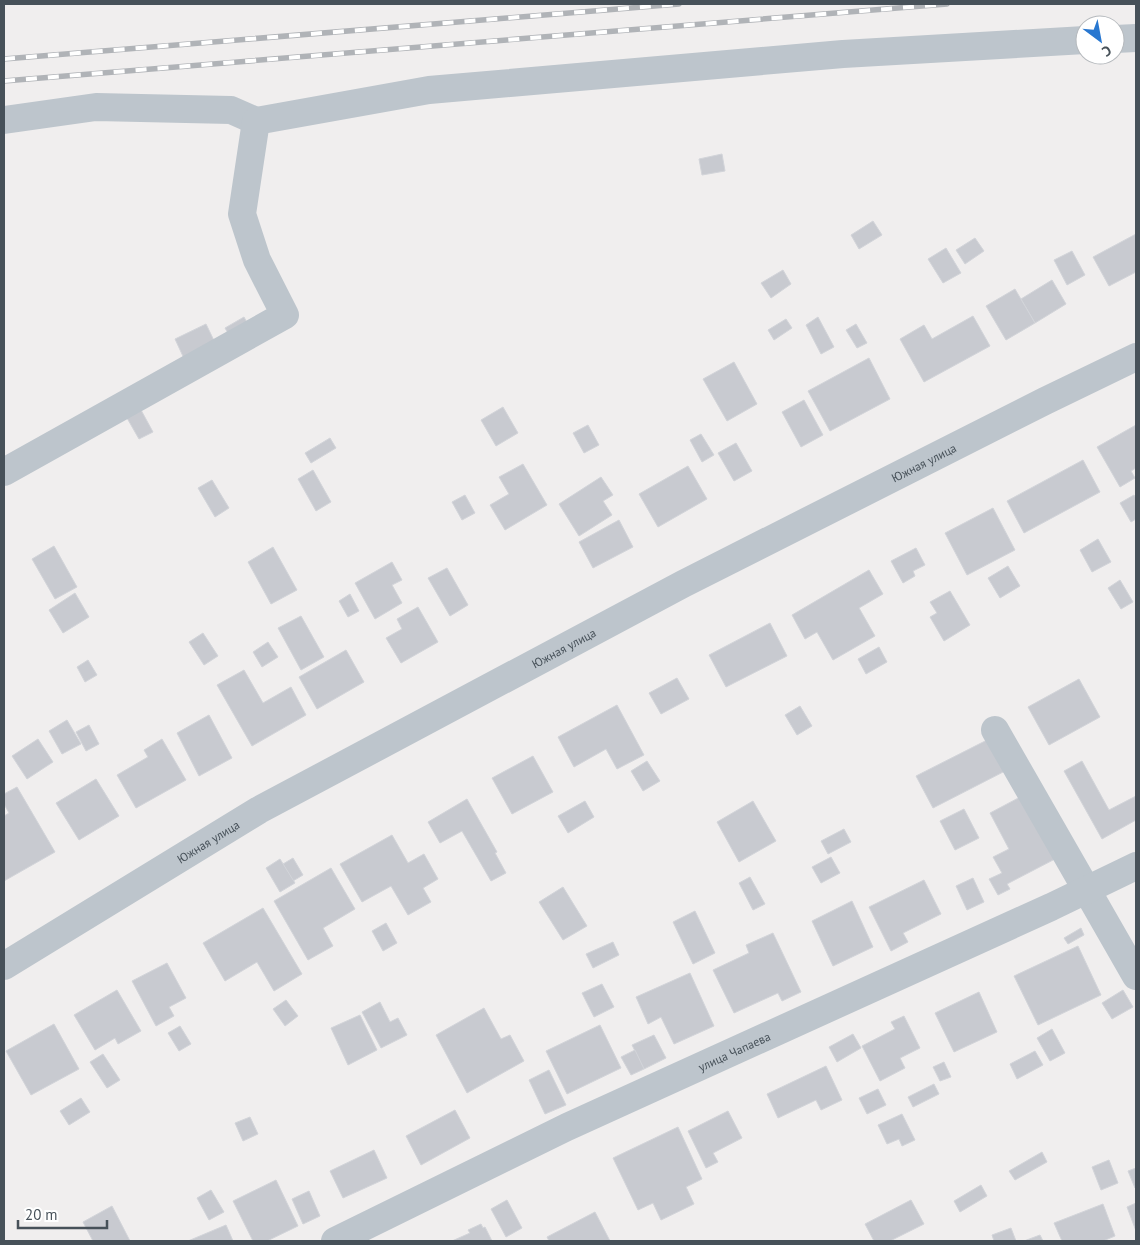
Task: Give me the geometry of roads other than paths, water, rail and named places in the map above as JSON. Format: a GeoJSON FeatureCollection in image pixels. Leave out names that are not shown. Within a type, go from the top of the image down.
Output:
{"type":"FeatureCollection","features":[{"type":"Feature","properties":{"kind":"street"},"geometry":{"type":"LineString","coordinates":[[4,120],[96,107],[231,110],[256,121],[429,90],[843,54],[1075,41]]}},
{"type":"Feature","properties":{"kind":"street"},"geometry":{"type":"LineString","coordinates":[[4,472],[285,315],[256,260],[242,214],[256,121]]}},
{"type":"Feature","properties":{"kind":"street","name":"Южная улица"},"geometry":{"type":"LineString","coordinates":[[4,966],[259,810],[683,584],[1036,405],[1136,357]]}},
{"type":"Feature","properties":{"kind":"street"},"geometry":{"type":"LineString","coordinates":[[995,730],[1136,976]]}},
{"type":"Feature","properties":{"kind":"street","name":"улица Чапаева"},"geometry":{"type":"LineString","coordinates":[[335,1241],[567,1127],[1136,866]]}},
{"type":"Feature","properties":{"kind":"railway"},"geometry":{"type":"LineString","coordinates":[[4,59],[679,4]]}},
{"type":"Feature","properties":{"kind":"railway"},"geometry":{"type":"LineString","coordinates":[[4,81],[947,4]]}}]}
